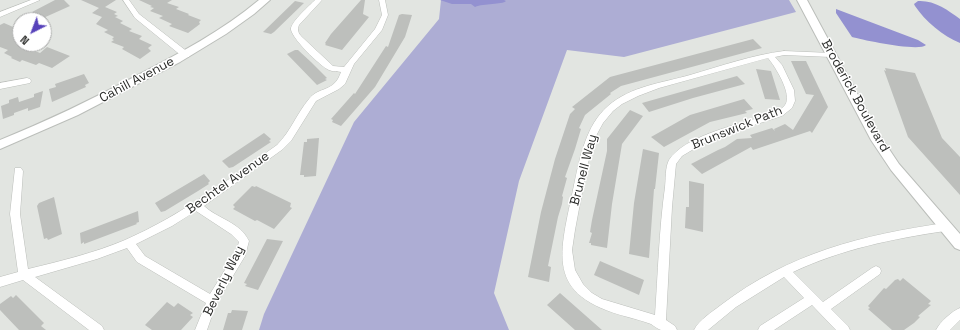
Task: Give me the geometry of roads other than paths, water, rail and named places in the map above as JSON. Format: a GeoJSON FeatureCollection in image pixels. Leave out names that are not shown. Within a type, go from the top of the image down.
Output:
{"type":"FeatureCollection","features":[{"type":"Feature","properties":{"kind":"street"},"geometry":{"type":"LineString","coordinates":[[0,15],[37,0]]}},
{"type":"Feature","properties":{"kind":"street"},"geometry":{"type":"LineString","coordinates":[[126,0],[137,16],[186,55]]}},
{"type":"Feature","properties":{"kind":"street","name":"Cahill Avenue"},"geometry":{"type":"LineString","coordinates":[[0,145],[77,112],[186,55],[230,28],[265,0]]}},
{"type":"Feature","properties":{"kind":"street"},"geometry":{"type":"LineString","coordinates":[[319,0],[296,24],[294,29],[295,33],[299,39],[331,68],[346,70]]}},
{"type":"Feature","properties":{"kind":"street","name":"Bechtel Avenue"},"geometry":{"type":"LineString","coordinates":[[0,282],[80,261],[129,243],[198,207],[280,147],[288,139],[313,99],[336,87],[342,82],[346,70],[378,30],[385,15],[382,0]]}},
{"type":"Feature","properties":{"kind":"street","name":"Broderick Boulevard"},"geometry":{"type":"LineString","coordinates":[[802,0],[875,137],[896,167],[960,244]]}},
{"type":"Feature","properties":{"kind":"street","name":"Brunell Way"},"geometry":{"type":"LineString","coordinates":[[671,330],[660,322],[644,315],[600,304],[588,297],[579,288],[569,273],[567,259],[570,229],[594,131],[604,115],[612,107],[638,92],[770,55],[784,53],[831,55]]}},
{"type":"Feature","properties":{"kind":"street","name":"Brunswick Path"},"geometry":{"type":"LineString","coordinates":[[660,322],[672,163],[679,154],[699,142],[726,131],[779,114],[789,106],[792,101],[790,90],[778,65],[770,55]]}},
{"type":"Feature","properties":{"kind":"street"},"geometry":{"type":"LineString","coordinates":[[0,86],[27,81]]}},
{"type":"Feature","properties":{"kind":"street"},"geometry":{"type":"LineString","coordinates":[[18,171],[15,214],[24,275],[98,330]]}},
{"type":"Feature","properties":{"kind":"street","name":"Beverly Way"},"geometry":{"type":"LineString","coordinates":[[198,207],[208,215],[235,230],[241,235],[244,241],[241,253],[212,301],[201,330]]}},
{"type":"Feature","properties":{"kind":"street"},"geometry":{"type":"LineString","coordinates":[[700,330],[738,299],[785,271],[820,256],[848,246],[900,234],[945,227]]}},
{"type":"Feature","properties":{"kind":"street"},"geometry":{"type":"LineString","coordinates":[[129,243],[141,259],[212,301]]}},
{"type":"Feature","properties":{"kind":"street"},"geometry":{"type":"LineString","coordinates":[[785,271],[844,330]]}},
{"type":"Feature","properties":{"kind":"street"},"geometry":{"type":"LineString","coordinates":[[822,309],[876,271]]}},
{"type":"Feature","properties":{"kind":"street"},"geometry":{"type":"LineString","coordinates":[[764,330],[812,299]]}},
{"type":"Feature","properties":{"kind":"street"},"geometry":{"type":"LineString","coordinates":[[942,330],[960,313]]}}]}
